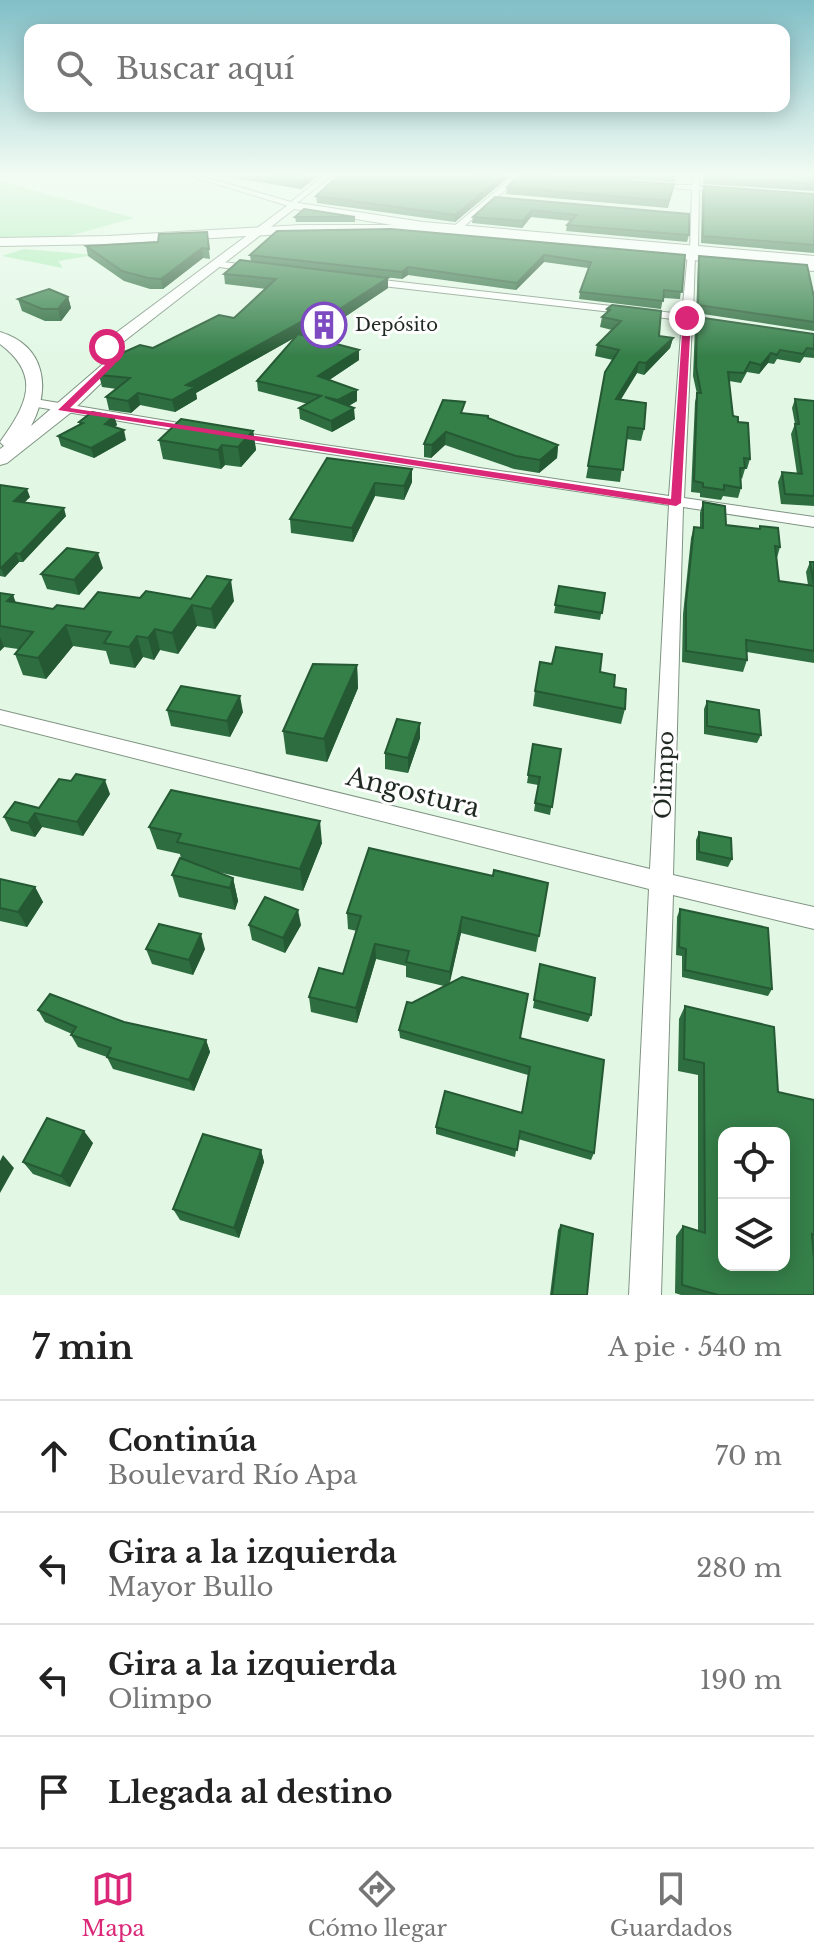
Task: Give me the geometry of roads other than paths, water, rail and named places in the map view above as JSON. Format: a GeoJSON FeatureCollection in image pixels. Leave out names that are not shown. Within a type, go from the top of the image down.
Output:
{"type":"FeatureCollection","features":[{"type":"Feature","properties":{"kind":"highway"},"geometry":{"type":"LineString","coordinates":[[0,242],[143,236]]}},
{"type":"Feature","properties":{"kind":"highway"},"geometry":{"type":"LineString","coordinates":[[502,236],[814,263]]}},
{"type":"Feature","properties":{"kind":"main road"},"geometry":{"type":"LineString","coordinates":[[111,364],[105,352],[107,347],[251,236]]}},
{"type":"Feature","properties":{"kind":"main road"},"geometry":{"type":"LineString","coordinates":[[0,456],[63,410],[111,364],[268,236]]}},
{"type":"Feature","properties":{"kind":"main road"},"geometry":{"type":"LineString","coordinates":[[533,236],[693,252]]}},
{"type":"Feature","properties":{"kind":"main road"},"geometry":{"type":"LineString","coordinates":[[0,337],[28,359],[37,379],[35,403],[0,456]]}},
{"type":"Feature","properties":{"kind":"street","name":"Olimpo"},"geometry":{"type":"LineString","coordinates":[[645,1295],[676,503],[694,236]]}},
{"type":"Feature","properties":{"kind":"street"},"geometry":{"type":"LineString","coordinates":[[215,264],[262,269]]}},
{"type":"Feature","properties":{"kind":"street"},"geometry":{"type":"LineString","coordinates":[[358,280],[715,322]]}},
{"type":"Feature","properties":{"kind":"street"},"geometry":{"type":"LineString","coordinates":[[35,403],[63,410],[814,522]]}},
{"type":"Feature","properties":{"kind":"street","name":"Angostura"},"geometry":{"type":"LineString","coordinates":[[0,717],[814,918]]}},
{"type":"Feature","properties":{"kind":"place","name":"Depósito"},"geometry":{"type":"Point","coordinates":[324,325]}}]}
